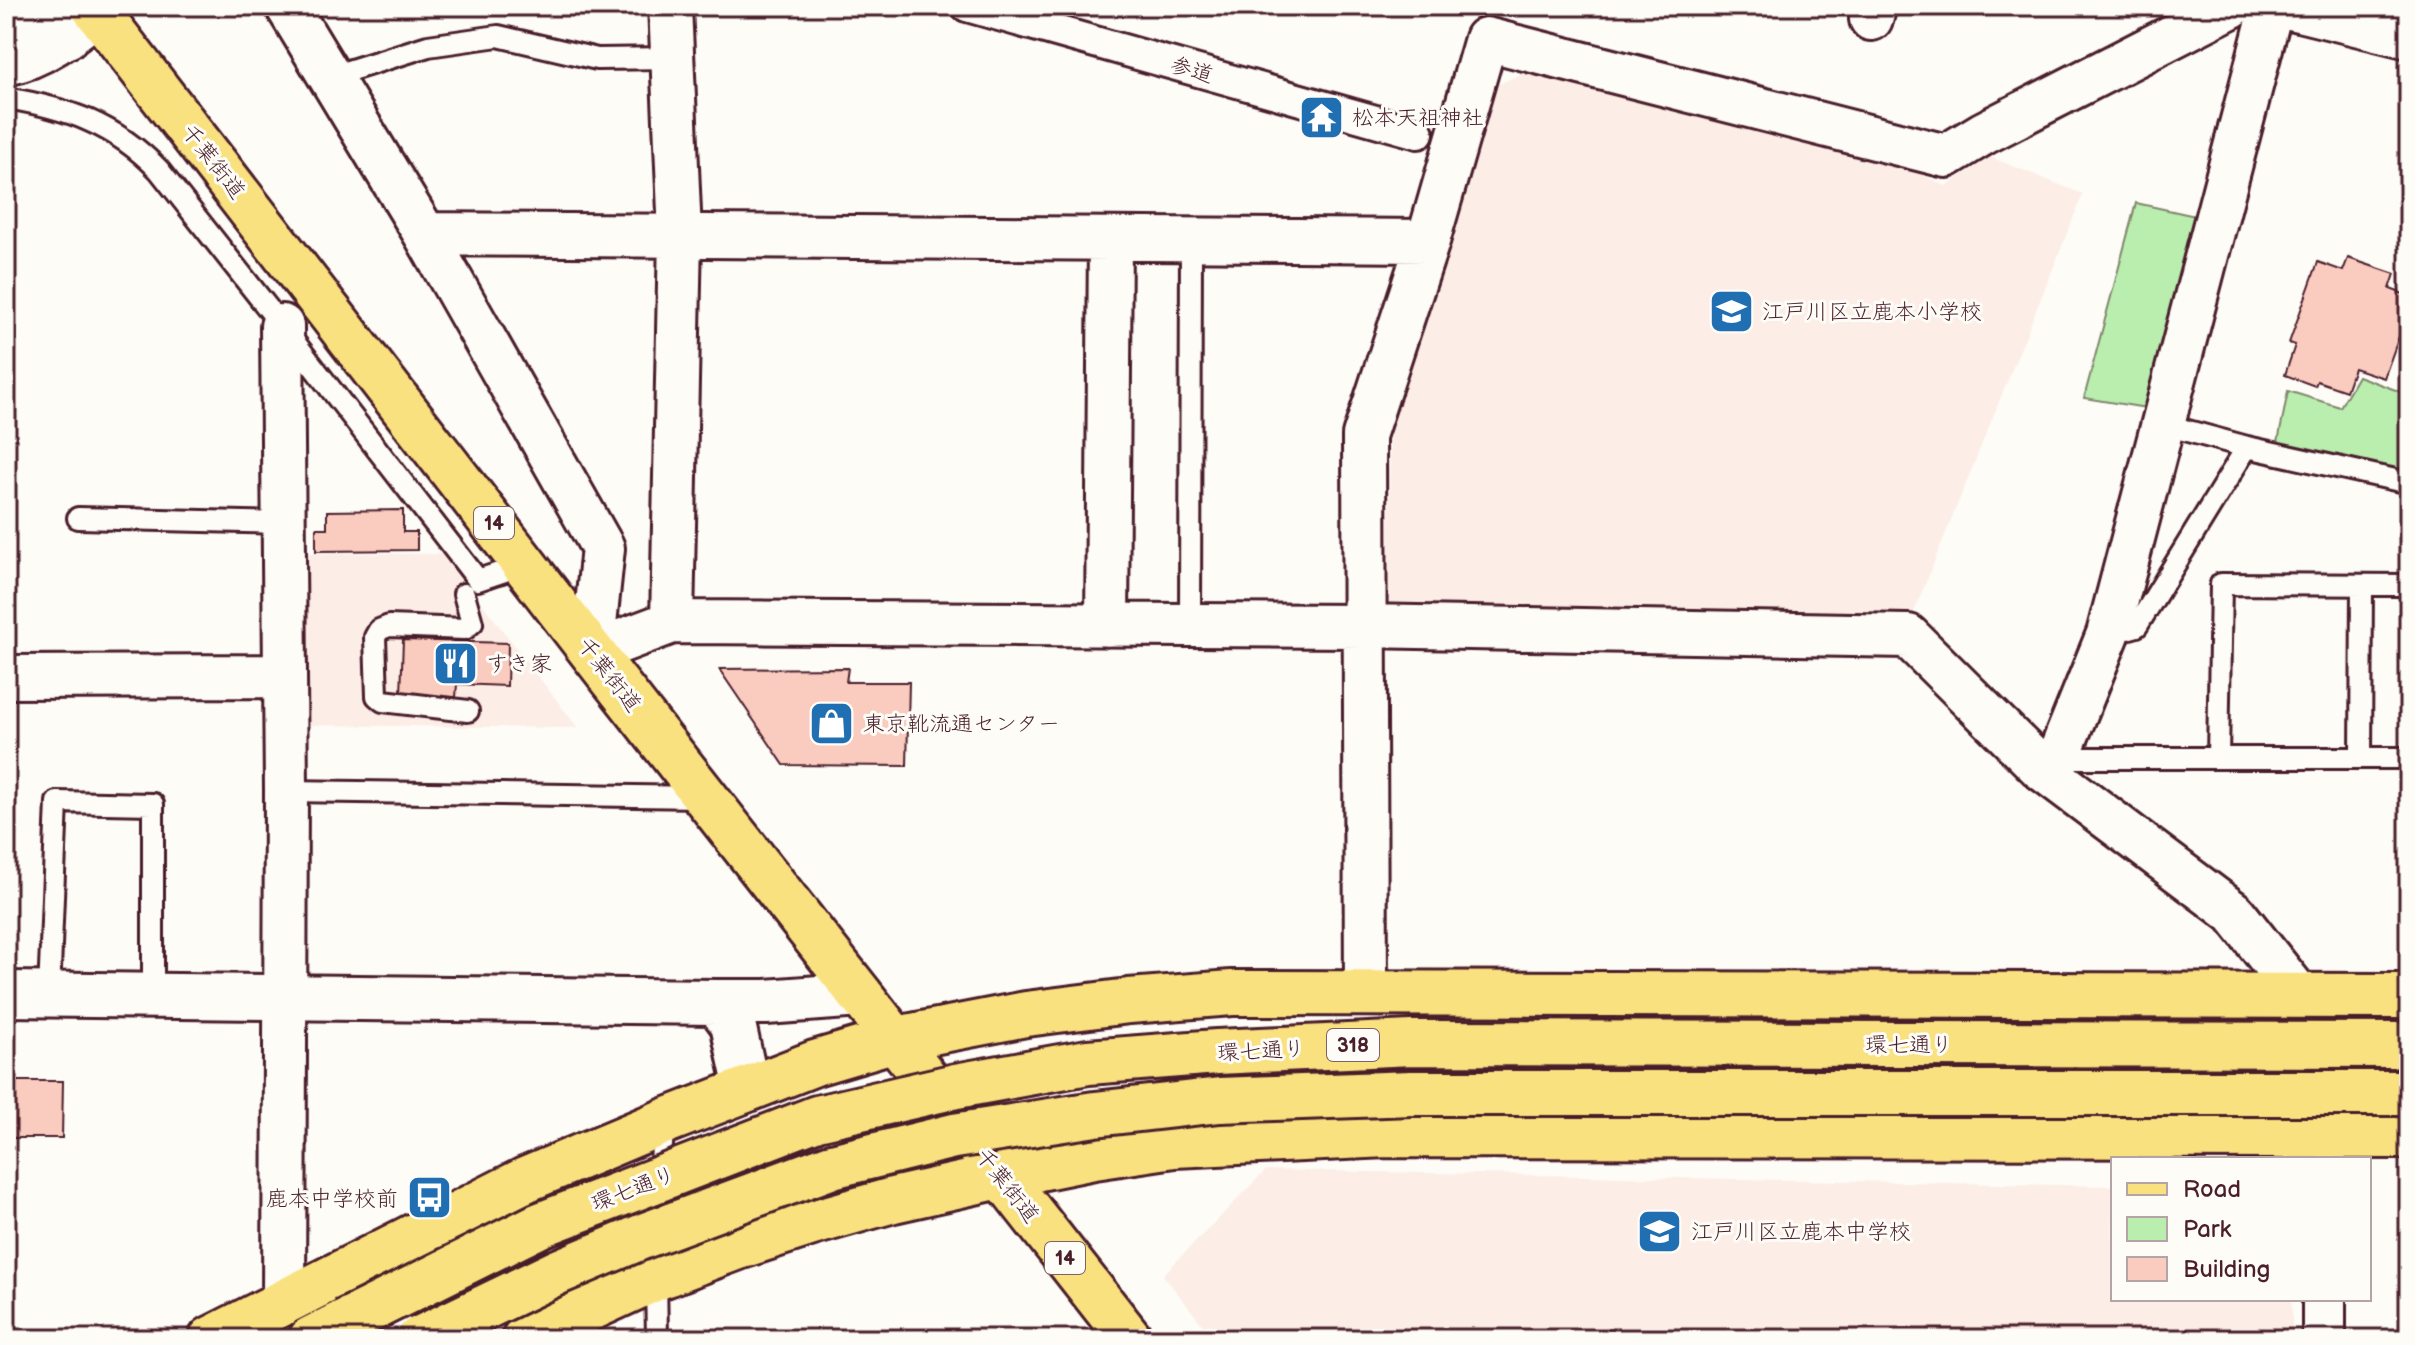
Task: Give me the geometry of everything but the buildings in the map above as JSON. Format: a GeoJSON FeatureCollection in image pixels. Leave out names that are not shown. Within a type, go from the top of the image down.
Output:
{"type":"FeatureCollection","features":[{"type":"Feature","properties":{"kind":"main road","name":"千葉街道"},"geometry":{"type":"LineString","coordinates":[[100,17],[1130,1339]]}},
{"type":"Feature","properties":{"kind":"main road"},"geometry":{"type":"LineString","coordinates":[[211,1339],[525,1180],[663,1122],[815,1063],[896,1039],[1026,1014],[1129,1001],[1232,993],[2409,996]]}},
{"type":"Feature","properties":{"kind":"main road","name":"環七通り"},"geometry":{"type":"LineString","coordinates":[[328,1330],[540,1225],[817,1118],[956,1086],[1088,1062],[1217,1052],[1412,1043],[2409,1045]]}},
{"type":"Feature","properties":{"kind":"main road"},"geometry":{"type":"LineString","coordinates":[[419,1339],[646,1235],[832,1166],[954,1136],[1095,1114],[1220,1100],[1412,1093],[2409,1093]]}},
{"type":"Feature","properties":{"kind":"main road"},"geometry":{"type":"LineString","coordinates":[[524,1339],[657,1262],[738,1247],[893,1200],[1094,1157],[1174,1145],[1387,1135],[2322,1147],[2409,1136]]}},
{"type":"Feature","properties":{"kind":"street"},"geometry":{"type":"LineString","coordinates":[[287,6],[425,234],[603,548],[592,652],[672,622],[1365,626],[1908,636],[2049,763],[2234,913],[2299,995]]}},
{"type":"Feature","properties":{"kind":"street"},"geometry":{"type":"LineString","coordinates":[[670,6],[680,235],[672,622]]}},
{"type":"Feature","properties":{"kind":"street","name":"参道"},"geometry":{"type":"LineString","coordinates":[[967,6],[1418,133]]}},
{"type":"Feature","properties":{"kind":"street"},"geometry":{"type":"LineString","coordinates":[[1366,992],[1364,436],[1428,241],[1491,22],[1946,156],[1984,133],[2232,6]]}},
{"type":"Feature","properties":{"kind":"street"},"geometry":{"type":"LineString","coordinates":[[2049,763],[2108,634],[2272,6]]}},
{"type":"Feature","properties":{"kind":"street"},"geometry":{"type":"LineString","coordinates":[[2283,6],[2409,37]]}},
{"type":"Feature","properties":{"kind":"street"},"geometry":{"type":"LineString","coordinates":[[6,9],[100,17]]}},
{"type":"Feature","properties":{"kind":"street"},"geometry":{"type":"LineString","coordinates":[[6,64],[22,61],[100,17]]}},
{"type":"Feature","properties":{"kind":"street"},"geometry":{"type":"LineString","coordinates":[[425,234],[1428,241]]}},
{"type":"Feature","properties":{"kind":"street"},"geometry":{"type":"LineString","coordinates":[[1107,625],[1110,239]]}},
{"type":"Feature","properties":{"kind":"street"},"geometry":{"type":"LineString","coordinates":[[282,326],[286,791],[284,1303]]}},
{"type":"Feature","properties":{"kind":"street"},"geometry":{"type":"LineString","coordinates":[[6,677],[285,676]]}},
{"type":"Feature","properties":{"kind":"street"},"geometry":{"type":"LineString","coordinates":[[6,994],[717,1002],[860,995]]}},
{"type":"Feature","properties":{"kind":"street"},"geometry":{"type":"LineString","coordinates":[[717,1002],[733,1024],[747,1089]]}},
{"type":"Feature","properties":{"kind":"street"},"geometry":{"type":"LineString","coordinates":[[2324,1301],[2324,1339]]}},
{"type":"Feature","properties":{"kind":"lane"},"geometry":{"type":"LineString","coordinates":[[329,77],[428,46],[498,36],[597,59],[672,58]]}},
{"type":"Feature","properties":{"kind":"lane"},"geometry":{"type":"LineString","coordinates":[[6,98],[78,114],[142,153],[169,182],[478,580],[526,564]]}},
{"type":"Feature","properties":{"kind":"lane"},"geometry":{"type":"LineString","coordinates":[[1190,625],[1191,240]]}},
{"type":"Feature","properties":{"kind":"lane"},"geometry":{"type":"LineString","coordinates":[[2162,424],[2247,447],[2409,483]]}},
{"type":"Feature","properties":{"kind":"lane"},"geometry":{"type":"LineString","coordinates":[[2108,634],[2137,626],[2247,447]]}},
{"type":"Feature","properties":{"kind":"lane"},"geometry":{"type":"LineString","coordinates":[[78,518],[284,523]]}},
{"type":"Feature","properties":{"kind":"lane"},"geometry":{"type":"LineString","coordinates":[[2218,758],[2221,584],[2409,585]]}},
{"type":"Feature","properties":{"kind":"lane"},"geometry":{"type":"LineString","coordinates":[[2361,758],[2362,585]]}},
{"type":"Feature","properties":{"kind":"lane"},"geometry":{"type":"LineString","coordinates":[[464,594],[472,623],[465,629],[389,626],[379,630],[375,637],[376,682],[377,696],[383,701],[468,711]]}},
{"type":"Feature","properties":{"kind":"lane"},"geometry":{"type":"LineString","coordinates":[[2049,763],[2218,758],[2409,758]]}},
{"type":"Feature","properties":{"kind":"lane"},"geometry":{"type":"LineString","coordinates":[[286,791],[705,797]]}},
{"type":"Feature","properties":{"kind":"lane"},"geometry":{"type":"LineString","coordinates":[[49,993],[57,802],[70,802],[153,804],[153,995]]}},
{"type":"Feature","properties":{"kind":"lane"},"geometry":{"type":"LineString","coordinates":[[657,1339],[663,1122]]}},
{"type":"Feature","properties":{"kind":"shaded area","name":"江戸川区立鹿本小学校"},"geometry":{"type":"Polygon","coordinates":[[[1529,71],[1901,165],[1946,186],[1990,157],[2083,194],[1911,619],[1389,608],[1390,427],[1494,86],[1529,71]]]}},
{"type":"Feature","properties":{"kind":"shaded area"},"geometry":{"type":"Polygon","coordinates":[[[295,553],[444,554],[578,728],[297,725],[295,553]]]}},
{"type":"Feature","properties":{"kind":"shaded area","name":"江戸川区立鹿本中学校"},"geometry":{"type":"Polygon","coordinates":[[[1266,1170],[2111,1186],[2111,1301],[2291,1301],[2293,1339],[1214,1339],[1163,1275],[1266,1170]]]}},
{"type":"Feature","properties":{"kind":"green space"},"geometry":{"type":"Polygon","coordinates":[[[2136,203],[2200,217],[2153,409],[2084,398],[2136,203]]]}},
{"type":"Feature","properties":{"kind":"green space"},"geometry":{"type":"Polygon","coordinates":[[[2358,376],[2409,395],[2409,477],[2277,447],[2288,391],[2340,407],[2358,376]]]}},
{"type":"Feature","properties":{"kind":"place","name":"松本天祖神社"},"geometry":{"type":"Point","coordinates":[1321,117]}},
{"type":"Feature","properties":{"kind":"place","name":"江戸川区立鹿本小学校"},"geometry":{"type":"Point","coordinates":[1731,311]}},
{"type":"Feature","properties":{"kind":"place","name":"すき家"},"geometry":{"type":"Point","coordinates":[455,663]}},
{"type":"Feature","properties":{"kind":"place","name":"東京靴流通センター"},"geometry":{"type":"Point","coordinates":[832,723]}},
{"type":"Feature","properties":{"kind":"place","name":"鹿本中学校前"},"geometry":{"type":"Point","coordinates":[429,1198]}},
{"type":"Feature","properties":{"kind":"place","name":"江戸川区立鹿本中学校"},"geometry":{"type":"Point","coordinates":[1660,1231]}}]}
